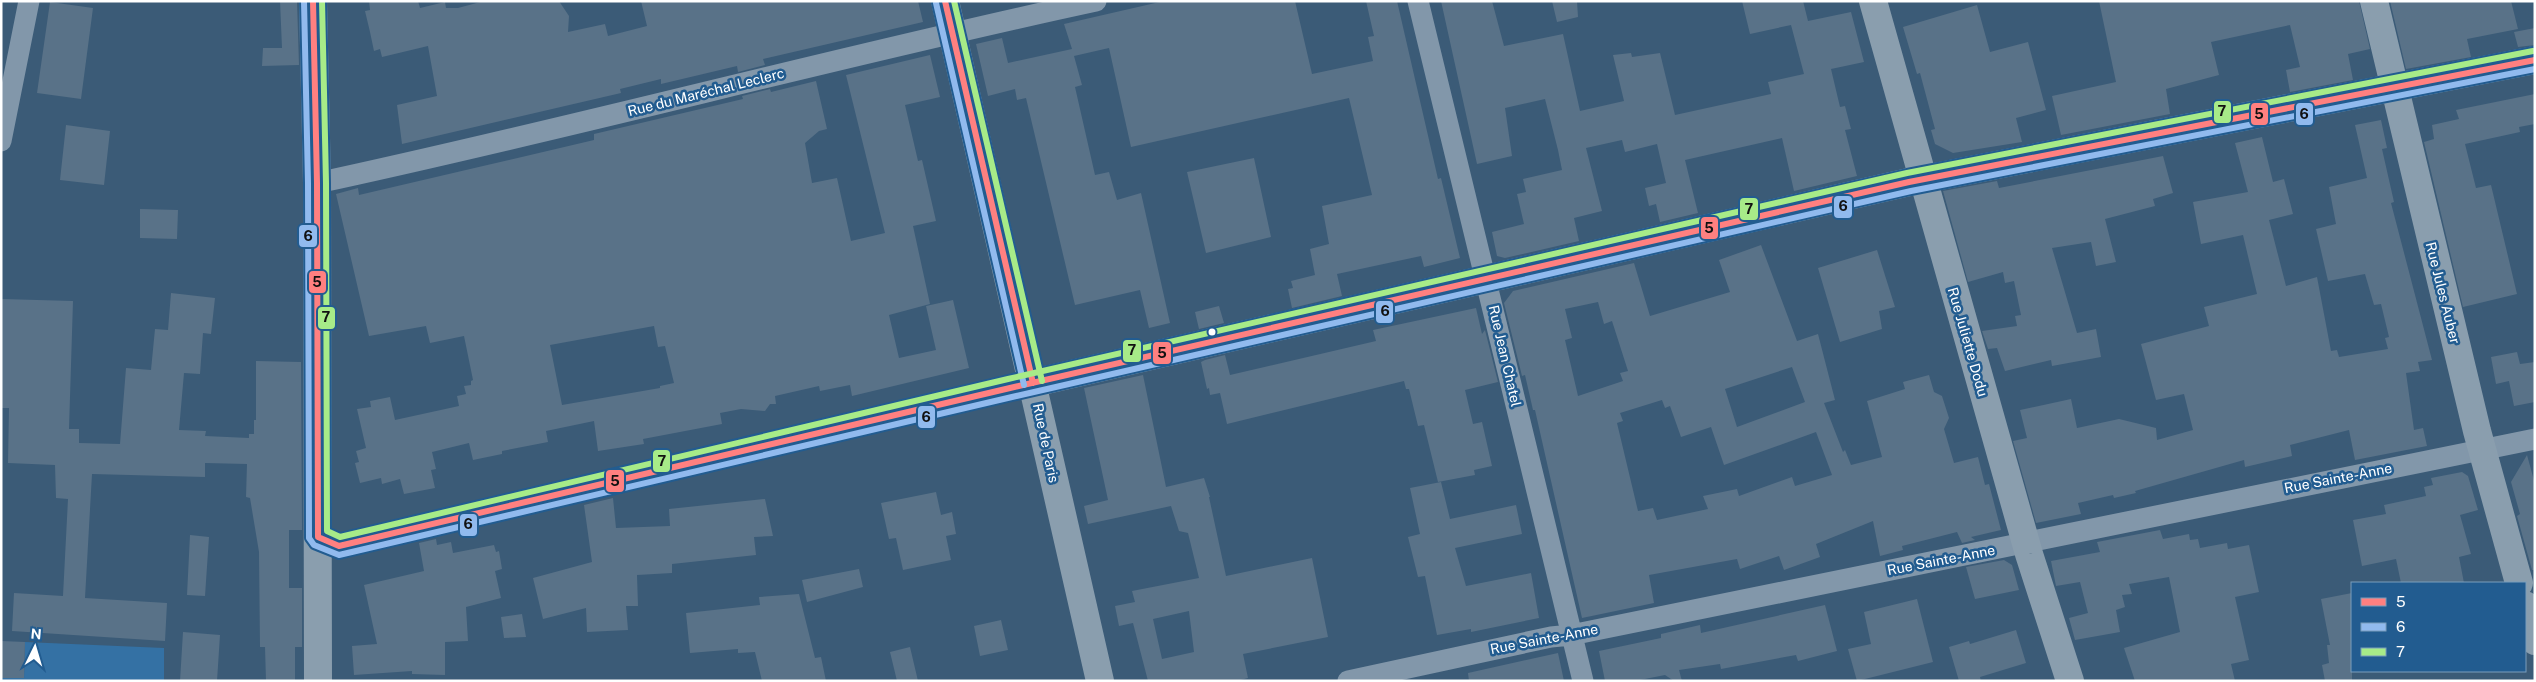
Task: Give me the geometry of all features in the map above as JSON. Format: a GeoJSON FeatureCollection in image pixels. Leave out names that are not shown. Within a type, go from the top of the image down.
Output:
{"type":"FeatureCollection","features":[{"type":"Feature","properties":{"kind":"street"},"geometry":{"type":"LineString","coordinates":[[1,141],[29,1]]}},
{"type":"Feature","properties":{"kind":"street"},"geometry":{"type":"LineString","coordinates":[[313,1],[317,183],[318,681]]}},
{"type":"Feature","properties":{"kind":"street","name":"Rue de Paris"},"geometry":{"type":"LineString","coordinates":[[945,1],[1100,681]]}},
{"type":"Feature","properties":{"kind":"street","name":"Rue du Maréchal Leclerc"},"geometry":{"type":"LineString","coordinates":[[317,183],[577,124],[951,32],[1096,1]]}},
{"type":"Feature","properties":{"kind":"street","name":"Rue Jean Chatel"},"geometry":{"type":"LineString","coordinates":[[1418,1],[1583,681]]}},
{"type":"Feature","properties":{"kind":"street","name":"Rue Juliette Dodu"},"geometry":{"type":"LineString","coordinates":[[1873,1],[2026,542],[2070,681]]}},
{"type":"Feature","properties":{"kind":"street","name":"Rue Jules Auber"},"geometry":{"type":"LineString","coordinates":[[2374,1],[2393,89],[2482,449],[2519,582]]}},
{"type":"Feature","properties":{"kind":"street"},"geometry":{"type":"LineString","coordinates":[[318,537],[339,546],[1033,383],[1922,179],[2535,60]]}},
{"type":"Feature","properties":{"kind":"street","name":"Rue Sainte-Anne"},"geometry":{"type":"LineString","coordinates":[[1348,681],[1551,637],[1571,635],[2535,439]]}},
{"type":"Feature","properties":{"kind":"street"},"geometry":{"type":"LineString","coordinates":[[2526,609],[2535,641]]}},
{"type":"Feature","properties":{"kind":"shaded area"},"geometry":{"type":"Polygon","coordinates":[[[25,642],[164,648],[164,681],[1,681],[1,678],[24,678],[25,642]]]}},
{"type":"Feature","properties":{"kind":"building"},"geometry":{"type":"Polygon","coordinates":[[[280,1],[297,1],[299,65],[262,66],[263,48],[282,48],[280,1]]]}},
{"type":"Feature","properties":{"kind":"building"},"geometry":{"type":"Polygon","coordinates":[[[369,1],[418,1],[420,8],[445,2],[446,8],[458,8],[484,1],[559,1],[569,16],[568,32],[605,24],[608,36],[647,26],[641,1],[918,1],[923,22],[763,59],[765,65],[738,72],[737,66],[661,84],[661,79],[620,89],[621,93],[402,144],[397,105],[437,96],[428,46],[382,57],[380,49],[374,51],[365,11],[370,10],[369,1]]]}},
{"type":"Feature","properties":{"kind":"building"},"geometry":{"type":"Polygon","coordinates":[[[1164,1],[1295,1],[1312,74],[1373,61],[1368,37],[1374,36],[1366,1],[1397,1],[1438,179],[1441,178],[1460,258],[1424,267],[1421,256],[1337,274],[1342,296],[1292,308],[1288,289],[1293,288],[1291,281],[1315,275],[1310,249],[1329,244],[1322,206],[1372,195],[1349,98],[1131,147],[1109,48],[1074,56],[1082,85],[1075,87],[1095,175],[1109,172],[1117,200],[1141,193],[1170,323],[1149,328],[1140,290],[1075,305],[1026,98],[1017,100],[1015,89],[988,96],[976,44],[1002,38],[1008,63],[1072,49],[1064,24],[1164,1]]]}},
{"type":"Feature","properties":{"kind":"building"},"geometry":{"type":"Polygon","coordinates":[[[1441,1],[1492,1],[1504,46],[1563,34],[1580,111],[1624,101],[1613,55],[1631,53],[1632,57],[1660,53],[1675,115],[1771,94],[1768,82],[1804,74],[1791,25],[1750,34],[1742,1],[1803,1],[1808,21],[1851,12],[1864,62],[1831,69],[1840,107],[1845,106],[1851,129],[1845,130],[1857,176],[1794,191],[1782,138],[1685,160],[1698,213],[1660,222],[1656,204],[1649,206],[1645,188],[1666,183],[1657,144],[1625,152],[1622,140],[1586,148],[1602,211],[1574,218],[1579,241],[1505,258],[1497,256],[1492,232],[1524,224],[1517,194],[1526,192],[1523,179],[1562,170],[1558,150],[1545,99],[1505,108],[1512,156],[1477,164],[1441,1]]]}},
{"type":"Feature","properties":{"kind":"building"},"geometry":{"type":"Polygon","coordinates":[[[1552,1],[1577,1],[1578,17],[1557,22],[1552,1]]]}},
{"type":"Feature","properties":{"kind":"building"},"geometry":{"type":"Polygon","coordinates":[[[2099,1],[2359,1],[2370,49],[2348,54],[2353,80],[2290,92],[2286,70],[2300,67],[2290,25],[2211,42],[2219,75],[2166,89],[2170,114],[2061,135],[2052,96],[2116,82],[2099,1]]]}},
{"type":"Feature","properties":{"kind":"building"},"geometry":{"type":"Polygon","coordinates":[[[2390,1],[2511,1],[2518,29],[2467,39],[2471,57],[2406,69],[2390,1]]]}},
{"type":"Feature","properties":{"kind":"building"},"geometry":{"type":"Polygon","coordinates":[[[50,2],[93,8],[81,99],[37,93],[50,2]]]}},
{"type":"Feature","properties":{"kind":"building"},"geometry":{"type":"Polygon","coordinates":[[[1977,5],[1990,52],[2028,42],[2046,110],[2016,118],[2022,142],[1953,153],[1935,144],[1931,130],[1935,129],[1920,73],[1917,74],[1903,27],[1977,5]]]}},
{"type":"Feature","properties":{"kind":"building"},"geometry":{"type":"Polygon","coordinates":[[[2535,28],[2535,45],[2518,47],[2514,32],[2535,28]]]}},
{"type":"Feature","properties":{"kind":"building"},"geometry":{"type":"Polygon","coordinates":[[[930,55],[940,97],[905,105],[918,161],[922,160],[936,221],[913,226],[930,304],[889,315],[899,358],[936,350],[926,306],[953,300],[969,368],[852,396],[850,385],[820,391],[819,386],[775,396],[776,404],[770,404],[765,411],[741,409],[720,413],[722,424],[643,439],[644,444],[598,451],[594,421],[546,431],[548,442],[502,451],[502,454],[473,460],[469,443],[432,452],[436,469],[431,470],[435,488],[404,494],[400,479],[382,484],[381,478],[360,483],[355,463],[359,462],[356,451],[366,448],[357,409],[371,407],[370,401],[390,397],[395,420],[459,406],[457,396],[466,394],[464,386],[471,385],[473,380],[464,336],[430,343],[426,326],[369,336],[336,194],[358,188],[359,195],[594,140],[594,134],[743,99],[742,96],[770,89],[771,92],[816,81],[827,129],[819,131],[805,143],[812,183],[837,178],[851,241],[885,233],[846,75],[930,55]],[[654,326],[550,345],[562,405],[660,388],[660,386],[674,383],[665,346],[658,347],[654,326]]]}},
{"type":"Feature","properties":{"kind":"building"},"geometry":{"type":"Polygon","coordinates":[[[2535,94],[2535,124],[2519,127],[2520,132],[2465,144],[2476,188],[2491,185],[2517,294],[2463,307],[2424,142],[2434,139],[2432,125],[2459,119],[2456,110],[2535,94]]]}},
{"type":"Feature","properties":{"kind":"building"},"geometry":{"type":"Polygon","coordinates":[[[2381,120],[2387,148],[2382,149],[2394,202],[2391,203],[2432,360],[2418,362],[2420,371],[2406,373],[2414,430],[2423,428],[2427,446],[2355,460],[2349,430],[2290,445],[2292,456],[2245,467],[2244,460],[2135,491],[2136,493],[2114,498],[2113,495],[2078,503],[2081,514],[2036,523],[2013,441],[2027,438],[2020,410],[2071,399],[2077,428],[2119,419],[2156,428],[2157,440],[2193,430],[2184,394],[2156,400],[2141,344],[2209,326],[2204,307],[2257,294],[2243,235],[2201,244],[2193,202],[2248,192],[2235,143],[2262,137],[2273,182],[2284,179],[2293,214],[2269,220],[2286,286],[2317,277],[2331,351],[2337,350],[2339,357],[2388,349],[2385,338],[2389,337],[2381,304],[2374,305],[2365,274],[2328,281],[2316,229],[2336,224],[2329,187],[2367,178],[2355,125],[2381,120]]]}},
{"type":"Feature","properties":{"kind":"building"},"geometry":{"type":"Polygon","coordinates":[[[66,125],[110,131],[104,185],[60,180],[66,125]]]}},
{"type":"Feature","properties":{"kind":"building"},"geometry":{"type":"Polygon","coordinates":[[[2163,156],[2173,193],[2153,199],[2155,206],[2105,219],[2116,262],[2096,266],[2091,242],[2052,248],[2077,333],[2096,329],[2101,357],[2052,366],[2051,360],[2005,371],[1997,348],[1988,349],[1982,331],[2017,326],[2015,316],[2021,315],[2014,281],[2005,283],[2003,272],[1968,282],[1943,191],[1997,181],[1999,188],[2163,156]]]}},
{"type":"Feature","properties":{"kind":"building"},"geometry":{"type":"Polygon","coordinates":[[[1254,158],[1271,237],[1206,253],[1187,172],[1254,158]]]}},
{"type":"Feature","properties":{"kind":"building"},"geometry":{"type":"Polygon","coordinates":[[[140,209],[178,210],[177,239],[140,238],[140,209]]]}},
{"type":"Feature","properties":{"kind":"building"},"geometry":{"type":"Polygon","coordinates":[[[1761,245],[1797,341],[1818,334],[1835,400],[1824,403],[1843,452],[1845,450],[1851,465],[1882,457],[1867,401],[1905,389],[1903,382],[1929,375],[1934,392],[1942,396],[1949,418],[1944,429],[1954,463],[1978,457],[1985,485],[1989,484],[2001,530],[1971,537],[1975,540],[1962,543],[1957,532],[1902,546],[1903,550],[1880,556],[1873,521],[1816,544],[1820,557],[1784,570],[1779,556],[1740,569],[1737,559],[1649,575],[1654,603],[1582,618],[1535,410],[1533,410],[1525,375],[1522,376],[1504,303],[1513,291],[1634,263],[1650,316],[1730,292],[1719,260],[1761,245]],[[1598,302],[1565,309],[1572,338],[1565,340],[1578,396],[1623,381],[1620,373],[1628,371],[1612,321],[1604,324],[1598,302]],[[1792,367],[1725,389],[1737,427],[1805,402],[1792,367]],[[1662,400],[1620,413],[1623,421],[1617,423],[1638,511],[1653,508],[1657,520],[1708,509],[1703,496],[1737,489],[1739,496],[1792,477],[1795,486],[1832,475],[1816,432],[1724,465],[1711,427],[1681,437],[1670,406],[1665,408],[1662,400]]]}},
{"type":"Feature","properties":{"kind":"building"},"geometry":{"type":"Polygon","coordinates":[[[1877,250],[1895,307],[1879,311],[1882,329],[1840,342],[1818,268],[1877,250]]]}},
{"type":"Feature","properties":{"kind":"building"},"geometry":{"type":"Polygon","coordinates":[[[171,293],[215,298],[211,334],[203,333],[200,374],[184,373],[179,430],[206,431],[205,436],[249,438],[249,434],[254,434],[254,420],[256,420],[256,361],[301,362],[302,530],[289,530],[289,588],[302,588],[302,647],[295,647],[295,681],[266,681],[265,647],[260,647],[259,552],[250,498],[246,497],[247,464],[205,463],[205,477],[92,474],[85,598],[167,603],[165,641],[12,631],[14,593],[63,596],[68,499],[56,498],[55,465],[8,463],[9,408],[1,408],[2,299],[73,301],[69,429],[79,429],[79,443],[120,444],[126,368],[151,370],[155,329],[168,330],[171,293]]]}},
{"type":"Feature","properties":{"kind":"building"},"geometry":{"type":"Polygon","coordinates":[[[1219,306],[1224,323],[1199,329],[1195,312],[1219,306]]]}},
{"type":"Feature","properties":{"kind":"building"},"geometry":{"type":"Polygon","coordinates":[[[1476,308],[1482,334],[1485,330],[1498,382],[1465,390],[1473,424],[1482,422],[1492,466],[1474,470],[1475,475],[1438,482],[1424,425],[1418,426],[1409,389],[1406,389],[1404,381],[1227,424],[1220,393],[1210,395],[1209,388],[1207,389],[1201,362],[1205,360],[1225,355],[1230,375],[1376,341],[1373,330],[1476,308]]]}},
{"type":"Feature","properties":{"kind":"building"},"geometry":{"type":"Polygon","coordinates":[[[2517,352],[2520,364],[2535,362],[2535,402],[2514,406],[2509,381],[2496,384],[2491,357],[2517,352]]]}},
{"type":"Feature","properties":{"kind":"building"},"geometry":{"type":"Polygon","coordinates":[[[1143,375],[1166,487],[1204,478],[1210,497],[1226,576],[1312,558],[1328,637],[1243,654],[1248,678],[1237,681],[1148,681],[1133,623],[1119,626],[1115,606],[1135,602],[1132,591],[1199,578],[1188,533],[1179,531],[1171,506],[1088,524],[1084,506],[1108,500],[1084,388],[1143,375]],[[1189,611],[1153,619],[1162,659],[1194,652],[1189,611]]]}},
{"type":"Feature","properties":{"kind":"building"},"geometry":{"type":"Polygon","coordinates":[[[2527,455],[2535,484],[2535,570],[2532,570],[2517,516],[2520,514],[2511,482],[2527,455]]]}},
{"type":"Feature","properties":{"kind":"building"},"geometry":{"type":"Polygon","coordinates":[[[2462,472],[2468,476],[2478,510],[2460,515],[2471,554],[2459,557],[2464,582],[2401,582],[2396,559],[2362,566],[2353,520],[2386,514],[2384,505],[2426,496],[2424,487],[2433,485],[2431,478],[2462,472]]]}},
{"type":"Feature","properties":{"kind":"building"},"geometry":{"type":"Polygon","coordinates":[[[1441,482],[1450,519],[1516,505],[1522,534],[1455,548],[1466,586],[1531,573],[1539,618],[1471,632],[1471,629],[1437,635],[1425,576],[1418,577],[1408,537],[1420,534],[1410,488],[1441,482]]]}},
{"type":"Feature","properties":{"kind":"building"},"geometry":{"type":"Polygon","coordinates":[[[936,492],[941,515],[952,512],[956,534],[946,536],[951,560],[903,570],[896,538],[889,539],[881,503],[936,492]]]}},
{"type":"Feature","properties":{"kind":"building"},"geometry":{"type":"Polygon","coordinates":[[[613,498],[616,528],[670,526],[669,509],[765,499],[773,536],[754,537],[756,555],[672,564],[672,573],[637,575],[638,606],[626,606],[628,630],[587,632],[586,608],[543,619],[533,578],[592,562],[584,505],[613,498]]]}},
{"type":"Feature","properties":{"kind":"building"},"geometry":{"type":"Polygon","coordinates":[[[2160,530],[2163,539],[2189,534],[2190,540],[2198,539],[2200,548],[2227,543],[2228,549],[2249,545],[2259,592],[2235,597],[2249,660],[2231,664],[2235,681],[2135,681],[2124,648],[2180,632],[2169,577],[2129,584],[2132,594],[2122,595],[2125,607],[2116,610],[2120,632],[2075,640],[2069,618],[2088,613],[2080,582],[2056,586],[2051,561],[2100,552],[2097,542],[2160,530]]]}},
{"type":"Feature","properties":{"kind":"building"},"geometry":{"type":"Polygon","coordinates":[[[190,535],[209,537],[205,596],[187,595],[190,535]]]}},
{"type":"Feature","properties":{"kind":"building"},"geometry":{"type":"Polygon","coordinates":[[[436,539],[437,545],[451,542],[453,553],[494,545],[496,552],[499,551],[502,569],[495,571],[501,598],[466,607],[468,641],[445,642],[445,675],[412,674],[412,671],[354,675],[352,646],[377,644],[364,585],[424,571],[419,543],[436,539]]]}},
{"type":"Feature","properties":{"kind":"building"},"geometry":{"type":"Polygon","coordinates":[[[2004,560],[2012,565],[2019,590],[1975,599],[1966,567],[2004,560]]]}},
{"type":"Feature","properties":{"kind":"building"},"geometry":{"type":"Polygon","coordinates":[[[859,569],[863,587],[807,602],[802,580],[859,569]]]}},
{"type":"Feature","properties":{"kind":"building"},"geometry":{"type":"Polygon","coordinates":[[[2351,593],[2352,681],[2325,681],[2322,665],[2329,663],[2327,645],[2330,645],[2321,599],[2351,593]]]}},
{"type":"Feature","properties":{"kind":"building"},"geometry":{"type":"Polygon","coordinates":[[[799,594],[815,658],[821,657],[826,681],[762,681],[755,652],[738,653],[738,649],[690,653],[686,613],[760,605],[759,597],[799,594]]]}},
{"type":"Feature","properties":{"kind":"building"},"geometry":{"type":"Polygon","coordinates":[[[1917,599],[1933,662],[1857,681],[1848,649],[1871,644],[1864,612],[1917,599]]]}},
{"type":"Feature","properties":{"kind":"building"},"geometry":{"type":"Polygon","coordinates":[[[1825,605],[1837,651],[1798,661],[1796,655],[1721,669],[1720,664],[1679,670],[1682,681],[1674,681],[1665,675],[1635,681],[1605,681],[1599,651],[1661,638],[1661,634],[1700,625],[1701,633],[1825,605]]]}},
{"type":"Feature","properties":{"kind":"building"},"geometry":{"type":"Polygon","coordinates":[[[522,614],[526,637],[504,638],[501,617],[522,614]]]}},
{"type":"Feature","properties":{"kind":"building"},"geometry":{"type":"Polygon","coordinates":[[[1001,620],[1008,650],[980,656],[974,626],[1001,620]]]}},
{"type":"Feature","properties":{"kind":"building"},"geometry":{"type":"Polygon","coordinates":[[[2016,630],[2026,663],[1980,677],[1981,681],[1959,681],[1949,647],[1969,641],[1970,644],[2016,630]]]}},
{"type":"Feature","properties":{"kind":"building"},"geometry":{"type":"Polygon","coordinates":[[[183,632],[220,635],[217,681],[180,681],[183,632]]]}},
{"type":"Feature","properties":{"kind":"building"},"geometry":{"type":"Polygon","coordinates":[[[1,641],[25,642],[24,678],[1,678],[1,641]]]}},
{"type":"Feature","properties":{"kind":"building"},"geometry":{"type":"Polygon","coordinates":[[[910,647],[918,681],[897,681],[890,652],[910,647]]]}},
{"type":"Feature","properties":{"kind":"building"},"geometry":{"type":"Polygon","coordinates":[[[1558,653],[1564,681],[1469,681],[1468,673],[1558,653]]]}},
{"type":"Feature","properties":{"kind":"transit line","name":"6"},"geometry":{"type":"LineString","coordinates":[[304,1],[308,183],[309,538],[314,545],[339,555],[1012,397],[1911,191],[2535,69]]}},
{"type":"Feature","properties":{"kind":"transit line","name":"5"},"geometry":{"type":"LineString","coordinates":[[313,1],[317,183],[318,537],[339,546],[1010,388],[1909,182],[2535,60]]}},
{"type":"Feature","properties":{"kind":"transit line","name":"7"},"geometry":{"type":"LineString","coordinates":[[322,1],[326,183],[327,531],[340,537],[1008,379],[1907,173],[2533,51]]}},
{"type":"Feature","properties":{"kind":"transit line","name":"5"},"geometry":{"type":"LineString","coordinates":[[945,1],[1033,383]]}},
{"type":"Feature","properties":{"kind":"transit line","name":"7"},"geometry":{"type":"LineString","coordinates":[[954,1],[1042,381]]}},
{"type":"Feature","properties":{"kind":"transit line","name":"6"},"geometry":{"type":"LineString","coordinates":[[936,3],[1024,385]]}}]}
